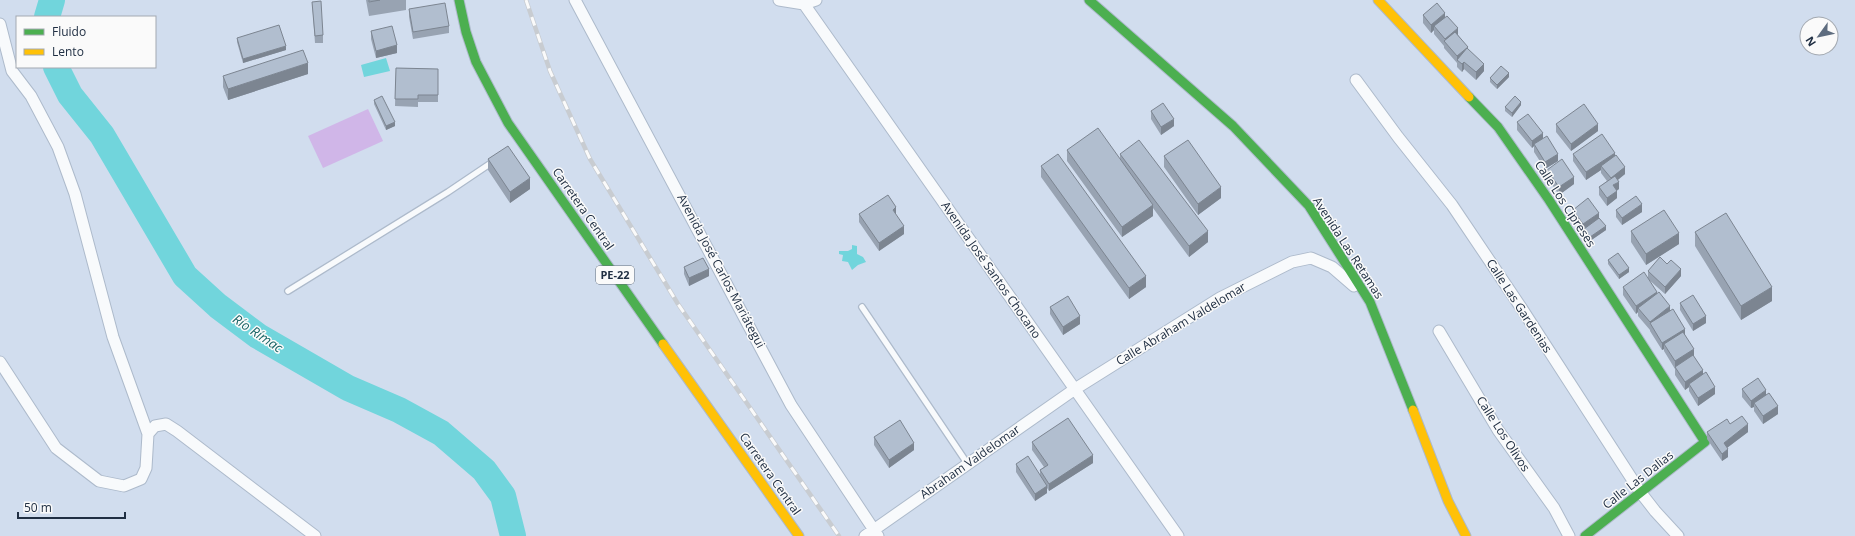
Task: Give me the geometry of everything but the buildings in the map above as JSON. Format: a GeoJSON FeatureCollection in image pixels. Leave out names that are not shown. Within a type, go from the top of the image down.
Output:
{"type":"FeatureCollection","features":[{"type":"Feature","properties":{"kind":"main road","name":"Carretera Central"},"geometry":{"type":"LineString","coordinates":[[459,0],[467,36],[480,71],[518,144],[799,536]]}},
{"type":"Feature","properties":{"kind":"main road","name":"Avenida Las Retamas"},"geometry":{"type":"LineString","coordinates":[[1089,0],[1232,126],[1309,206],[1370,302],[1448,501],[1466,536]]}},
{"type":"Feature","properties":{"kind":"main road","name":"Calle Los Cipreses"},"geometry":{"type":"LineString","coordinates":[[1378,0],[1498,127],[1549,200],[1705,442]]}},
{"type":"Feature","properties":{"kind":"main road","name":"Calle Las Dalias"},"geometry":{"type":"LineString","coordinates":[[1585,536],[1705,442]]}},
{"type":"Feature","properties":{"kind":"street","name":"Avenida José Carlos Mariátegui"},"geometry":{"type":"LineString","coordinates":[[576,0],[791,405],[872,534]]}},
{"type":"Feature","properties":{"kind":"street"},"geometry":{"type":"LineString","coordinates":[[779,0],[804,4],[816,0]]}},
{"type":"Feature","properties":{"kind":"street","name":"Avenida José Santos Chocano"},"geometry":{"type":"LineString","coordinates":[[804,4],[1178,536]]}},
{"type":"Feature","properties":{"kind":"street"},"geometry":{"type":"LineString","coordinates":[[0,24],[12,71],[31,96],[58,147],[74,194],[113,337],[148,434],[146,468],[141,479],[124,486],[99,481],[56,448],[0,362]]}},
{"type":"Feature","properties":{"kind":"street","name":"Calle Las Gardenias"},"geometry":{"type":"LineString","coordinates":[[1356,80],[1398,137],[1452,205],[1522,309],[1641,493],[1678,536]]}},
{"type":"Feature","properties":{"kind":"street","name":"Calle Abraham Valdelomar"},"geometry":{"type":"LineString","coordinates":[[1075,389],[1220,298],[1292,262],[1311,258],[1332,267],[1349,280],[1370,302]]}},
{"type":"Feature","properties":{"kind":"street","name":"Calle Los Olivos"},"geometry":{"type":"LineString","coordinates":[[1439,331],[1498,430],[1554,508],[1570,536]]}},
{"type":"Feature","properties":{"kind":"street","name":"Abraham Valdelomar"},"geometry":{"type":"LineString","coordinates":[[872,534],[967,463],[1075,389]]}},
{"type":"Feature","properties":{"kind":"street"},"geometry":{"type":"LineString","coordinates":[[148,434],[155,426],[166,424],[315,536]]}},
{"type":"Feature","properties":{"kind":"lane"},"geometry":{"type":"LineString","coordinates":[[288,291],[448,192],[496,159]]}},
{"type":"Feature","properties":{"kind":"lane"},"geometry":{"type":"LineString","coordinates":[[862,307],[967,463]]}},
{"type":"Feature","properties":{"kind":"shaded area"},"geometry":{"type":"Polygon","coordinates":[[[368,109],[383,141],[323,168],[308,136],[368,109]]]}},
{"type":"Feature","properties":{"kind":"water"},"geometry":{"type":"Polygon","coordinates":[[[386,58],[390,71],[364,77],[361,65],[386,58]]]}},
{"type":"Feature","properties":{"kind":"water"},"geometry":{"type":"Polygon","coordinates":[[[852,245],[857,246],[857,254],[863,257],[866,262],[858,265],[852,270],[848,262],[842,261],[843,255],[839,254],[839,251],[848,251],[852,249],[852,245]]]}},
{"type":"Feature","properties":{"kind":"waterway","name":"Río Rímac"},"geometry":{"type":"LineString","coordinates":[[47,16],[52,0]]}},
{"type":"Feature","properties":{"kind":"waterway","name":"Río Rímac"},"geometry":{"type":"LineString","coordinates":[[56,68],[70,95],[102,135],[185,276],[218,306],[258,336],[348,388],[399,410],[441,433],[484,470],[503,496],[513,536]]}},
{"type":"Feature","properties":{"kind":"railway"},"geometry":{"type":"LineString","coordinates":[[526,0],[550,71],[590,159],[678,304],[839,536]]}},
{"type":"Feature","properties":{"kind":"traffic: fast"},"geometry":{"type":"LineString","coordinates":[[459,0],[466,32],[476,62],[508,123],[663,344]]}},
{"type":"Feature","properties":{"kind":"traffic: fast"},"geometry":{"type":"LineString","coordinates":[[1089,0],[1233,126],[1309,206],[1370,302],[1413,410]]}},
{"type":"Feature","properties":{"kind":"traffic: fast"},"geometry":{"type":"LineString","coordinates":[[1469,97],[1498,127],[1549,200],[1705,442],[1585,536]]}},
{"type":"Feature","properties":{"kind":"traffic: slow"},"geometry":{"type":"LineString","coordinates":[[1378,0],[1469,97]]}},
{"type":"Feature","properties":{"kind":"traffic: slow"},"geometry":{"type":"LineString","coordinates":[[663,344],[799,536]]}},
{"type":"Feature","properties":{"kind":"traffic: slow"},"geometry":{"type":"LineString","coordinates":[[1413,410],[1448,501],[1466,536]]}}]}
